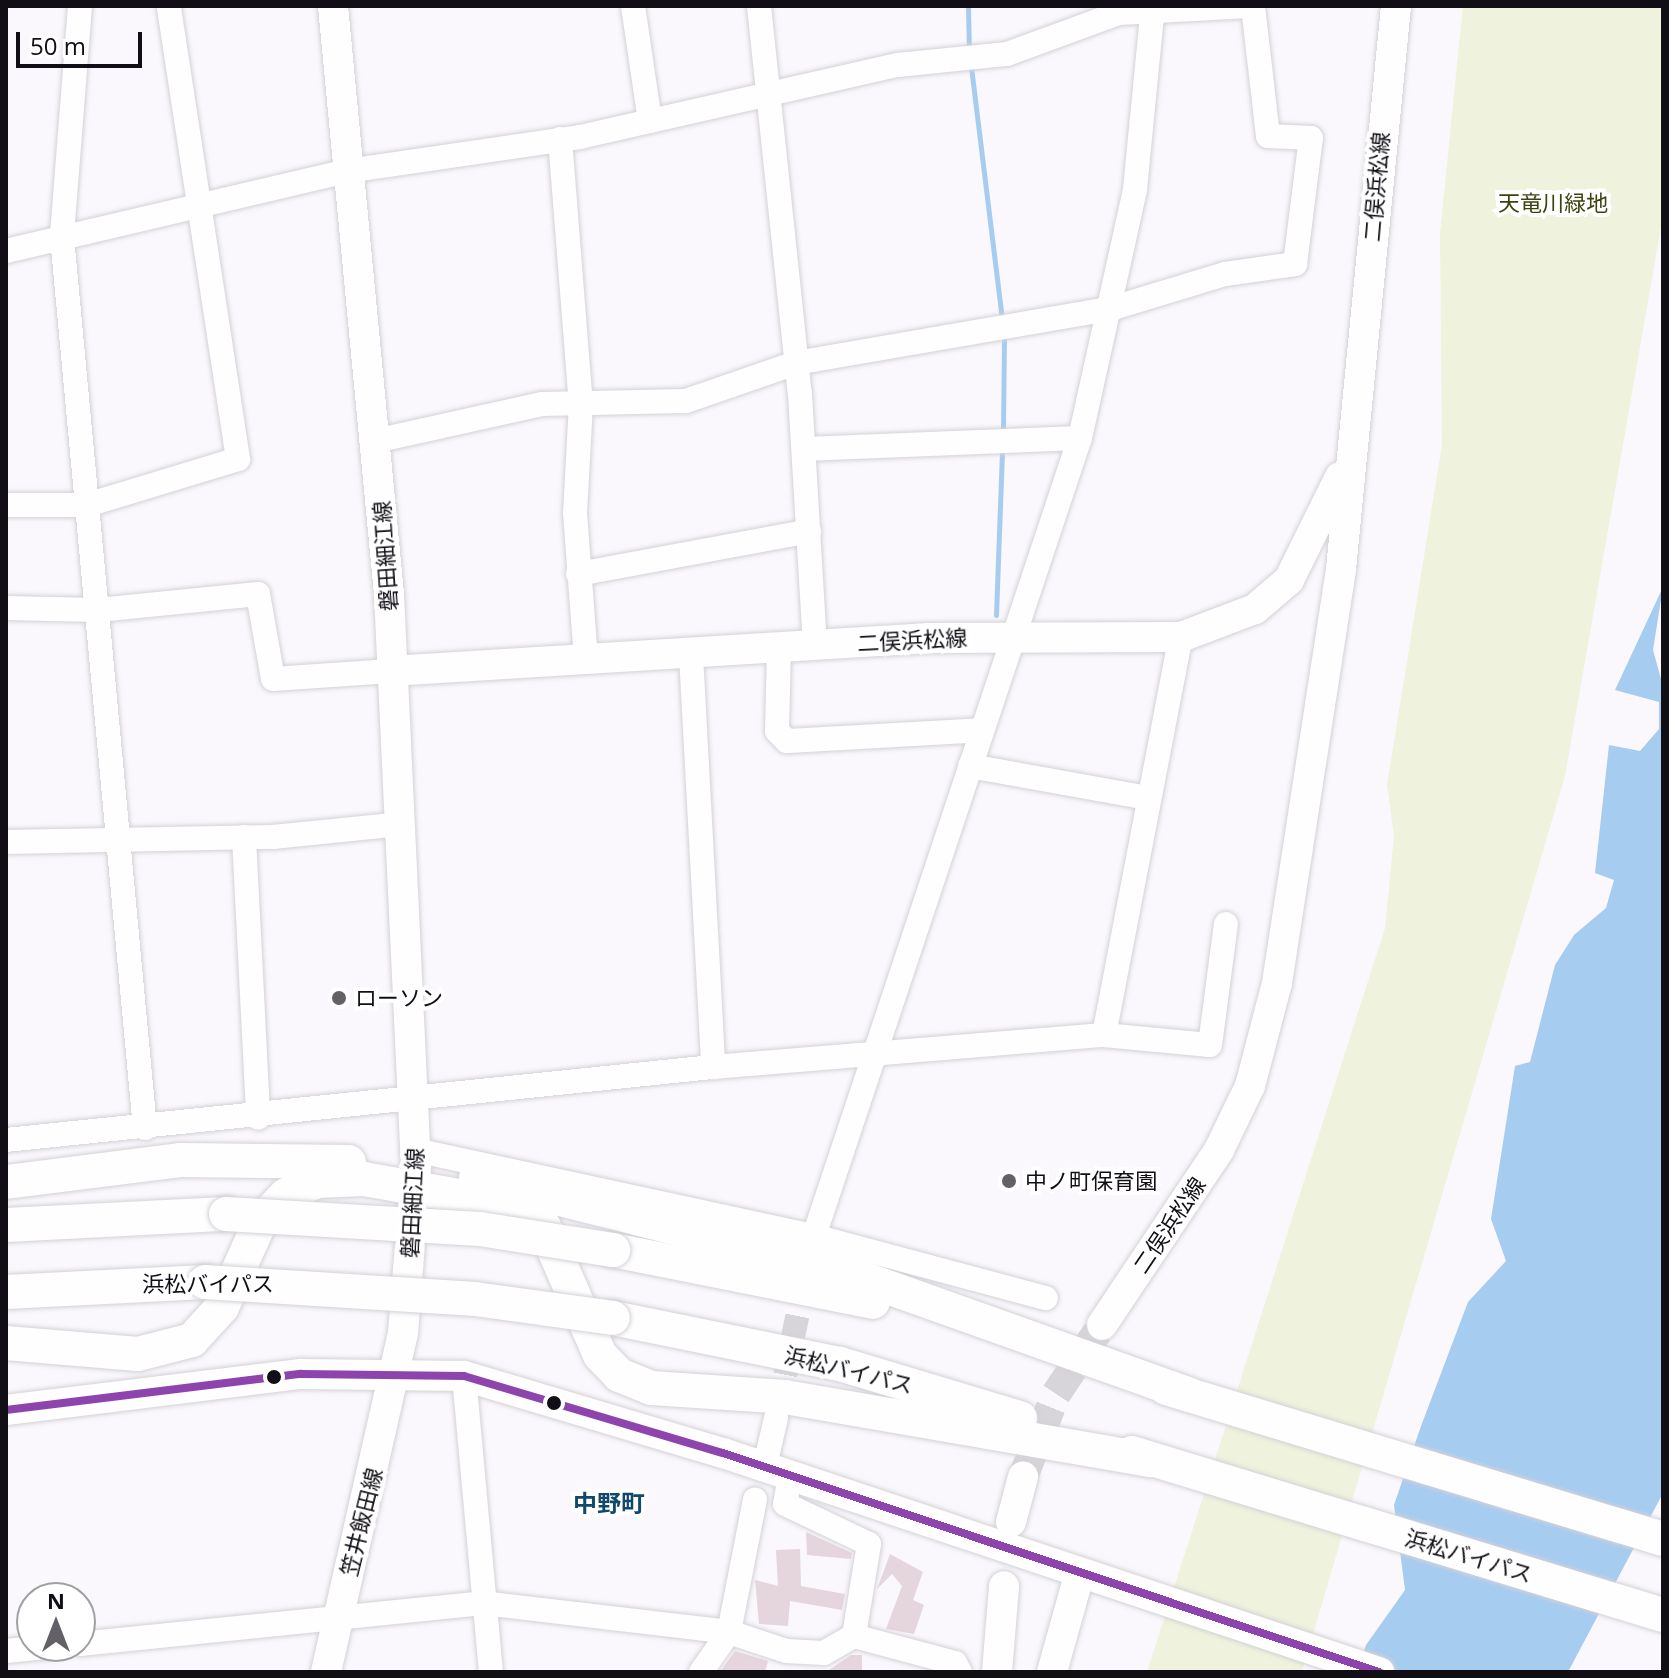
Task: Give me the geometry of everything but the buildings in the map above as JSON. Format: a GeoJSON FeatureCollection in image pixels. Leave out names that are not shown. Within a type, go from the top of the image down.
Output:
{"type":"FeatureCollection","features":[{"type":"Feature","properties":{"kind":"highway"},"geometry":{"type":"LineString","coordinates":[[6,1182],[180,1160],[416,1168],[790,1254],[1187,1394]]}},
{"type":"Feature","properties":{"kind":"highway"},"geometry":{"type":"LineString","coordinates":[[6,1343],[165,1352],[211,1324],[260,1222],[286,1195],[317,1181],[416,1168],[544,1227],[600,1355],[619,1375],[651,1388],[799,1399],[1151,1460]]}},
{"type":"Feature","properties":{"kind":"highway"},"geometry":{"type":"LineString","coordinates":[[6,1225],[226,1214],[480,1229],[613,1250],[857,1297],[1663,1539]]}},
{"type":"Feature","properties":{"kind":"highway","name":"浜松バイパス"},"geometry":{"type":"LineString","coordinates":[[6,1292],[205,1282],[475,1299],[613,1318],[840,1364],[1663,1615]]}},
{"type":"Feature","properties":{"kind":"main road","name":"磐田細江線"},"geometry":{"type":"LineString","coordinates":[[333,6],[375,441],[400,824],[413,1097],[416,1168],[396,1372]]}},
{"type":"Feature","properties":{"kind":"main road","name":"二俣浜松線"},"geometry":{"type":"LineString","coordinates":[[1102,1325],[1219,1150],[1250,1086],[1277,983],[1341,569],[1346,464],[1396,6]]}},
{"type":"Feature","properties":{"kind":"main road","name":"二俣浜松線"},"geometry":{"type":"LineString","coordinates":[[391,671],[1012,637],[1181,637],[1255,609],[1289,580],[1346,464]]}},
{"type":"Feature","properties":{"kind":"main road"},"geometry":{"type":"LineString","coordinates":[[6,1410],[257,1378],[396,1372],[464,1376],[779,1466],[1079,1575],[1379,1672]]}},
{"type":"Feature","properties":{"kind":"main road","name":"笠井飯田線"},"geometry":{"type":"LineString","coordinates":[[326,1672],[396,1372]]}},
{"type":"Feature","properties":{"kind":"main road"},"geometry":{"type":"LineString","coordinates":[[1011,1522],[1023,1477]]}},
{"type":"Feature","properties":{"kind":"main road"},"geometry":{"type":"LineString","coordinates":[[1052,1672],[1079,1575]]}},
{"type":"Feature","properties":{"kind":"main road"},"geometry":{"type":"LineString","coordinates":[[997,1672],[1004,1586]]}},
{"type":"Feature","properties":{"kind":"street"},"geometry":{"type":"LineString","coordinates":[[80,6],[62,237],[145,1128]]}},
{"type":"Feature","properties":{"kind":"street"},"geometry":{"type":"LineString","coordinates":[[6,505],[87,505],[238,459],[169,6]]}},
{"type":"Feature","properties":{"kind":"street"},"geometry":{"type":"LineString","coordinates":[[633,6],[650,121]]}},
{"type":"Feature","properties":{"kind":"street"},"geometry":{"type":"LineString","coordinates":[[759,6],[804,449],[815,646]]}},
{"type":"Feature","properties":{"kind":"street"},"geometry":{"type":"LineString","coordinates":[[6,251],[348,171],[560,139],[768,95],[969,58],[1119,13],[1153,9],[1252,6],[1268,136],[1311,138],[1295,264],[1225,274],[1113,308],[796,363],[686,401],[542,404],[375,441]]}},
{"type":"Feature","properties":{"kind":"street"},"geometry":{"type":"LineString","coordinates":[[814,1236],[1080,438],[1113,308],[1135,189],[1153,9]]}},
{"type":"Feature","properties":{"kind":"street"},"geometry":{"type":"LineString","coordinates":[[560,139],[581,403],[578,574],[586,661]]}},
{"type":"Feature","properties":{"kind":"street"},"geometry":{"type":"LineString","coordinates":[[804,449],[1080,438]]}},
{"type":"Feature","properties":{"kind":"street"},"geometry":{"type":"LineString","coordinates":[[578,574],[809,531]]}},
{"type":"Feature","properties":{"kind":"street"},"geometry":{"type":"LineString","coordinates":[[6,608],[98,610],[258,594],[273,679],[391,671]]}},
{"type":"Feature","properties":{"kind":"street"},"geometry":{"type":"LineString","coordinates":[[1104,1035],[1147,798],[1181,637]]}},
{"type":"Feature","properties":{"kind":"street"},"geometry":{"type":"LineString","coordinates":[[779,649],[777,731],[787,741],[982,730]]}},
{"type":"Feature","properties":{"kind":"street"},"geometry":{"type":"LineString","coordinates":[[691,655],[713,1067]]}},
{"type":"Feature","properties":{"kind":"street"},"geometry":{"type":"LineString","coordinates":[[970,766],[1147,798]]}},
{"type":"Feature","properties":{"kind":"street"},"geometry":{"type":"LineString","coordinates":[[6,842],[244,837],[400,824]]}},
{"type":"Feature","properties":{"kind":"street"},"geometry":{"type":"LineString","coordinates":[[244,837],[258,1118]]}},
{"type":"Feature","properties":{"kind":"street"},"geometry":{"type":"LineString","coordinates":[[6,1140],[258,1118],[413,1097],[713,1067],[1104,1035],[1210,1045],[1226,924]]}},
{"type":"Feature","properties":{"kind":"street"},"geometry":{"type":"LineString","coordinates":[[416,1168],[814,1236],[1046,1298]]}},
{"type":"Feature","properties":{"kind":"street"},"geometry":{"type":"LineString","coordinates":[[464,1376],[491,1672]]}},
{"type":"Feature","properties":{"kind":"street"},"geometry":{"type":"LineString","coordinates":[[776,1418],[785,1504],[869,1544],[854,1636]]}},
{"type":"Feature","properties":{"kind":"street"},"geometry":{"type":"LineString","coordinates":[[701,1672],[729,1632],[755,1500]]}},
{"type":"Feature","properties":{"kind":"street"},"geometry":{"type":"LineString","coordinates":[[96,1642],[483,1603],[729,1632],[786,1651],[824,1653],[854,1636],[955,1663],[960,1672]]}},
{"type":"Feature","properties":{"kind":"green space","name":"天竜川緑地"},"geometry":{"type":"Polygon","coordinates":[[[1463,6],[1663,6],[1663,216],[1565,776],[1302,1672],[1147,1672],[1385,928],[1394,836],[1387,785],[1442,445],[1440,233],[1463,6]]]}},
{"type":"Feature","properties":{"kind":"water"},"geometry":{"type":"Polygon","coordinates":[[[1663,587],[1653,650],[1663,686],[1663,1493],[1568,1672],[1357,1672],[1366,1645],[1405,1590],[1394,1505],[1421,1426],[1468,1302],[1506,1261],[1491,1219],[1515,1066],[1530,1062],[1555,965],[1574,935],[1606,908],[1614,880],[1595,873],[1609,745],[1640,751],[1659,729],[1659,702],[1615,690],[1663,587]]]}},
{"type":"Feature","properties":{"kind":"waterway"},"geometry":{"type":"LineString","coordinates":[[968,6],[969,53]]}},
{"type":"Feature","properties":{"kind":"waterway"},"geometry":{"type":"LineString","coordinates":[[971,67],[1002,319]]}},
{"type":"Feature","properties":{"kind":"waterway"},"geometry":{"type":"LineString","coordinates":[[1003,432],[1004,334]]}},
{"type":"Feature","properties":{"kind":"waterway"},"geometry":{"type":"LineString","coordinates":[[996,615],[1002,448]]}},
{"type":"Feature","properties":{"kind":"tunnel"},"geometry":{"type":"LineString","coordinates":[[778,1410],[806,1273]]}},
{"type":"Feature","properties":{"kind":"tunnel"},"geometry":{"type":"LineString","coordinates":[[1023,1477],[1056,1394],[1102,1325]]}},
{"type":"Feature","properties":{"kind":"transit line"},"geometry":{"type":"LineString","coordinates":[[6,1410],[301,1374],[464,1376],[723,1453],[1379,1672]]}},
{"type":"Feature","properties":{"kind":"place","name":"ローソン"},"geometry":{"type":"Point","coordinates":[339,998]}},
{"type":"Feature","properties":{"kind":"place","name":"中ノ町保育園"},"geometry":{"type":"Point","coordinates":[1009,1181]}},
{"type":"Feature","properties":{"kind":"district","name":"中野町"},"geometry":{"type":"Point","coordinates":[609,1503]}}]}
